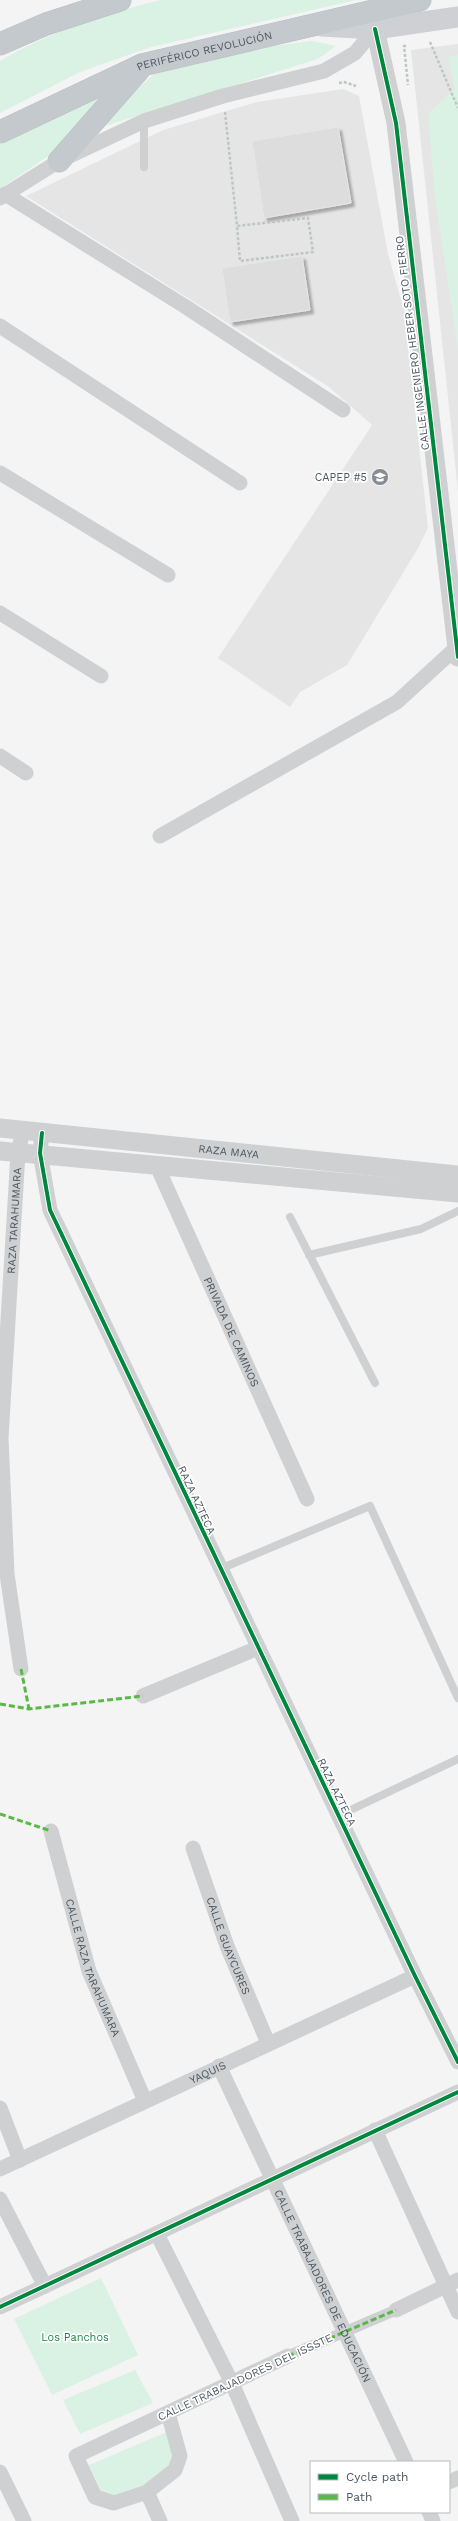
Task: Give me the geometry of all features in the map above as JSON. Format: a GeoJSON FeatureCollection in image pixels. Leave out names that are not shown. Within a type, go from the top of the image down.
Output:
{"type":"FeatureCollection","features":[{"type":"Feature","properties":{"kind":"highway"},"geometry":{"type":"LineString","coordinates":[[0,44],[46,24],[120,0]]}},
{"type":"Feature","properties":{"kind":"highway","name":"PERIFÉRICO REVOLUCIÓN"},"geometry":{"type":"LineString","coordinates":[[0,132],[142,65],[420,0]]}},
{"type":"Feature","properties":{"kind":"highway"},"geometry":{"type":"LineString","coordinates":[[59,161],[142,65]]}},
{"type":"Feature","properties":{"kind":"main road"},"geometry":{"type":"LineString","coordinates":[[313,25],[375,29],[458,16]]}},
{"type":"Feature","properties":{"kind":"street"},"geometry":{"type":"LineString","coordinates":[[343,410],[186,307],[2,196],[59,161],[144,121],[223,96],[324,71],[355,53],[375,29]]}},
{"type":"Feature","properties":{"kind":"street","name":"CALLE INGENIERO HEBER SOTO FIERRO"},"geometry":{"type":"LineString","coordinates":[[375,29],[396,123],[457,652]]}},
{"type":"Feature","properties":{"kind":"street"},"geometry":{"type":"LineString","coordinates":[[0,326],[240,483]]}},
{"type":"Feature","properties":{"kind":"street"},"geometry":{"type":"LineString","coordinates":[[0,473],[168,574]]}},
{"type":"Feature","properties":{"kind":"street"},"geometry":{"type":"LineString","coordinates":[[0,613],[101,676]]}},
{"type":"Feature","properties":{"kind":"street"},"geometry":{"type":"LineString","coordinates":[[160,836],[397,702],[457,652]]}},
{"type":"Feature","properties":{"kind":"street"},"geometry":{"type":"LineString","coordinates":[[0,756],[26,773]]}},
{"type":"Feature","properties":{"kind":"street","name":"RAZA MAYA"},"geometry":{"type":"LineString","coordinates":[[0,1128],[458,1175]]}},
{"type":"Feature","properties":{"kind":"street","name":"RAZA TARAHUMARA"},"geometry":{"type":"LineString","coordinates":[[21,1669],[7,1574],[1,1438],[9,1152],[22,1131]]}},
{"type":"Feature","properties":{"kind":"street","name":"RAZA AZTECA"},"geometry":{"type":"LineString","coordinates":[[42,1133],[40,1153],[50,1210],[338,1816],[458,2062]]}},
{"type":"Feature","properties":{"kind":"street","name":"RAZA MAYA"},"geometry":{"type":"LineString","coordinates":[[9,1152],[40,1153],[458,1193]]}},
{"type":"Feature","properties":{"kind":"street","name":"PRIVADA DE CAMINOS"},"geometry":{"type":"LineString","coordinates":[[156,1164],[307,1499]]}},
{"type":"Feature","properties":{"kind":"street"},"geometry":{"type":"LineString","coordinates":[[143,1696],[258,1648]]}},
{"type":"Feature","properties":{"kind":"street","name":"CALLE RAZA TARAHUMARA"},"geometry":{"type":"LineString","coordinates":[[51,1831],[89,1971],[145,2101]]}},
{"type":"Feature","properties":{"kind":"street","name":"CALLE GUAYCURES"},"geometry":{"type":"LineString","coordinates":[[193,1848],[227,1946],[268,2043]]}},
{"type":"Feature","properties":{"kind":"street","name":"YAQUIS"},"geometry":{"type":"LineString","coordinates":[[0,2169],[268,2043],[415,1976]]}},
{"type":"Feature","properties":{"kind":"street","name":"CALLE TRABAJADORES DE EDUCACIÓN"},"geometry":{"type":"LineString","coordinates":[[219,2066],[346,2331],[406,2461]]}},
{"type":"Feature","properties":{"kind":"street"},"geometry":{"type":"LineString","coordinates":[[0,2307],[157,2234],[273,2177],[458,2092]]}},
{"type":"Feature","properties":{"kind":"street"},"geometry":{"type":"LineString","coordinates":[[0,2108],[20,2160]]}},
{"type":"Feature","properties":{"kind":"street"},"geometry":{"type":"LineString","coordinates":[[376,2130],[452,2283],[458,2312]]}},
{"type":"Feature","properties":{"kind":"street"},"geometry":{"type":"LineString","coordinates":[[0,2199],[45,2286]]}},
{"type":"Feature","properties":{"kind":"street"},"geometry":{"type":"LineString","coordinates":[[157,2234],[231,2381],[292,2521]]}},
{"type":"Feature","properties":{"kind":"street","name":"CALLE TRABAJADORES DEL ISSSTE"},"geometry":{"type":"LineString","coordinates":[[147,2492],[114,2503],[95,2498],[76,2456],[231,2381],[396,2310],[452,2283]]}},
{"type":"Feature","properties":{"kind":"street"},"geometry":{"type":"LineString","coordinates":[[160,2521],[147,2492],[174,2470],[180,2456],[168,2412]]}},
{"type":"Feature","properties":{"kind":"street"},"geometry":{"type":"LineString","coordinates":[[0,2472],[4,2491],[24,2521]]}},
{"type":"Feature","properties":{"kind":"lane"},"geometry":{"type":"LineString","coordinates":[[144,121],[144,167]]}},
{"type":"Feature","properties":{"kind":"lane"},"geometry":{"type":"LineString","coordinates":[[309,1255],[421,1229],[458,1211]]}},
{"type":"Feature","properties":{"kind":"lane"},"geometry":{"type":"LineString","coordinates":[[290,1217],[375,1384]]}},
{"type":"Feature","properties":{"kind":"lane"},"geometry":{"type":"LineString","coordinates":[[220,1569],[370,1506],[458,1698]]}},
{"type":"Feature","properties":{"kind":"lane"},"geometry":{"type":"LineString","coordinates":[[338,1816],[458,1759]]}},
{"type":"Feature","properties":{"kind":"path"},"geometry":{"type":"LineString","coordinates":[[430,42],[458,108]]}},
{"type":"Feature","properties":{"kind":"path"},"geometry":{"type":"LineString","coordinates":[[223,96],[240,261],[313,252],[308,218],[237,226]]}},
{"type":"Feature","properties":{"kind":"shaded area"},"geometry":{"type":"Polygon","coordinates":[[[458,44],[458,491],[411,50],[458,44]]]}},
{"type":"Feature","properties":{"kind":"shaded area"},"geometry":{"type":"Polygon","coordinates":[[[343,89],[359,96],[388,254],[404,310],[428,528],[417,550],[347,665],[300,692],[290,707],[218,658],[372,425],[329,387],[26,196],[163,130],[257,102],[343,89]]]}},
{"type":"Feature","properties":{"kind":"green space"},"geometry":{"type":"Polygon","coordinates":[[[161,0],[356,0],[151,47],[80,72],[0,113],[0,61],[38,41],[78,24],[161,0]]]}},
{"type":"Feature","properties":{"kind":"green space"},"geometry":{"type":"Polygon","coordinates":[[[312,41],[336,46],[318,59],[92,130],[154,74],[258,48],[312,41]]]}},
{"type":"Feature","properties":{"kind":"green space"},"geometry":{"type":"Polygon","coordinates":[[[458,55],[458,349],[435,198],[428,114],[455,88],[448,57],[458,55]]]}},
{"type":"Feature","properties":{"kind":"green space"},"geometry":{"type":"Polygon","coordinates":[[[113,89],[54,152],[0,189],[0,145],[55,113],[113,89]]]}},
{"type":"Feature","properties":{"kind":"green space","name":"Los Panchos"},"geometry":{"type":"Polygon","coordinates":[[[101,2278],[138,2355],[52,2395],[14,2319],[101,2278]]]}},
{"type":"Feature","properties":{"kind":"green space"},"geometry":{"type":"Polygon","coordinates":[[[135,2370],[153,2403],[80,2434],[63,2400],[135,2370]]]}},
{"type":"Feature","properties":{"kind":"green space"},"geometry":{"type":"Polygon","coordinates":[[[167,2432],[172,2448],[172,2466],[146,2489],[116,2498],[101,2491],[89,2465],[167,2432]]]}},
{"type":"Feature","properties":{"kind":"building"},"geometry":{"type":"Polygon","coordinates":[[[338,127],[351,203],[264,218],[252,141],[338,127]]]}},
{"type":"Feature","properties":{"kind":"building"},"geometry":{"type":"Polygon","coordinates":[[[302,256],[310,310],[230,322],[222,268],[302,256]]]}},
{"type":"Feature","properties":{"kind":"marked path"},"geometry":{"type":"LineString","coordinates":[[21,1669],[29,1709]]}},
{"type":"Feature","properties":{"kind":"marked path"},"geometry":{"type":"LineString","coordinates":[[0,1704],[29,1709],[143,1696]]}},
{"type":"Feature","properties":{"kind":"marked path"},"geometry":{"type":"LineString","coordinates":[[0,1814],[51,1831]]}},
{"type":"Feature","properties":{"kind":"marked path"},"geometry":{"type":"LineString","coordinates":[[288,2356],[396,2310]]}},
{"type":"Feature","properties":{"kind":"cycle path"},"geometry":{"type":"LineString","coordinates":[[375,29],[396,123],[458,657]]}},
{"type":"Feature","properties":{"kind":"cycle path"},"geometry":{"type":"LineString","coordinates":[[42,1133],[40,1153],[50,1210],[415,1976],[458,2062]]}},
{"type":"Feature","properties":{"kind":"cycle path"},"geometry":{"type":"LineString","coordinates":[[0,2307],[458,2092]]}},
{"type":"Feature","properties":{"kind":"place","name":"CAPEP #5"},"geometry":{"type":"Point","coordinates":[380,477]}}]}
